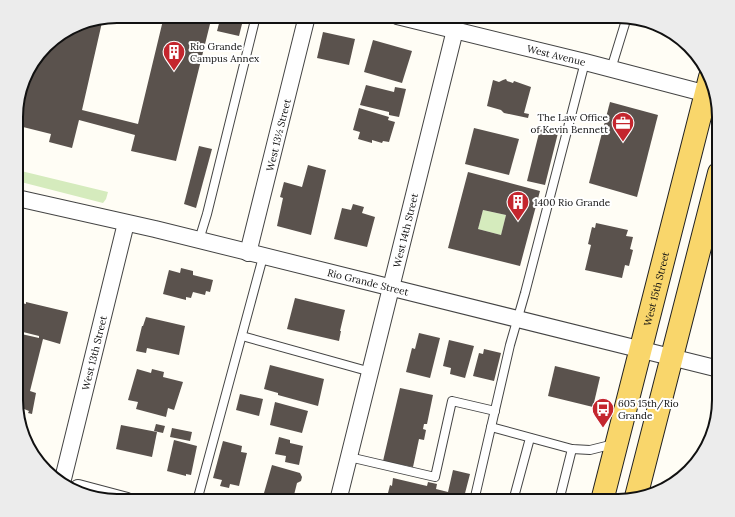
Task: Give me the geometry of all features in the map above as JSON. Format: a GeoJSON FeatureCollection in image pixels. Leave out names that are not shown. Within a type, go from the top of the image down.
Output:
{"type":"FeatureCollection","features":[{"type":"Feature","properties":{"kind":"main road","name":"West 15th Street"},"geometry":{"type":"LineString","coordinates":[[604,494],[640,349],[709,93]]}},
{"type":"Feature","properties":{"kind":"main road"},"geometry":{"type":"LineString","coordinates":[[637,492],[672,357],[712,212]]}},
{"type":"Feature","properties":{"kind":"street","name":"West 13½ Street"},"geometry":{"type":"LineString","coordinates":[[256,255],[306,23]]}},
{"type":"Feature","properties":{"kind":"street","name":"West Avenue"},"geometry":{"type":"LineString","coordinates":[[426,23],[611,69],[707,88]]}},
{"type":"Feature","properties":{"kind":"street","name":"West 14th Street"},"geometry":{"type":"LineString","coordinates":[[340,494],[455,30]]}},
{"type":"Feature","properties":{"kind":"street","name":"Rio Grande Street"},"geometry":{"type":"LineString","coordinates":[[23,199],[199,240],[712,367]]}},
{"type":"Feature","properties":{"kind":"street","name":"West 13th Street"},"geometry":{"type":"LineString","coordinates":[[63,477],[126,223]]}},
{"type":"Feature","properties":{"kind":"lane"},"geometry":{"type":"LineString","coordinates":[[199,240],[254,23]]}},
{"type":"Feature","properties":{"kind":"lane"},"geometry":{"type":"LineString","coordinates":[[611,69],[625,23]]}},
{"type":"Feature","properties":{"kind":"lane"},"geometry":{"type":"LineString","coordinates":[[476,494],[510,345],[585,62]]}},
{"type":"Feature","properties":{"kind":"lane"},"geometry":{"type":"LineString","coordinates":[[198,494],[242,336],[256,255]]}},
{"type":"Feature","properties":{"kind":"lane"},"geometry":{"type":"LineString","coordinates":[[242,336],[371,372]]}},
{"type":"Feature","properties":{"kind":"lane"},"geometry":{"type":"LineString","coordinates":[[349,456],[435,477],[452,401],[495,410]]}},
{"type":"Feature","properties":{"kind":"lane"},"geometry":{"type":"LineString","coordinates":[[491,427],[572,449],[590,450],[617,443]]}},
{"type":"Feature","properties":{"kind":"lane"},"geometry":{"type":"LineString","coordinates":[[515,494],[530,438]]}},
{"type":"Feature","properties":{"kind":"lane"},"geometry":{"type":"LineString","coordinates":[[561,494],[572,449]]}},
{"type":"Feature","properties":{"kind":"green space"},"geometry":{"type":"Polygon","coordinates":[[[23,171],[108,192],[103,203],[23,183],[23,171]]]}},
{"type":"Feature","properties":{"kind":"green space"},"geometry":{"type":"Polygon","coordinates":[[[483,210],[506,215],[501,235],[478,229],[483,210]]]}},
{"type":"Feature","properties":{"kind":"building"},"geometry":{"type":"Polygon","coordinates":[[[162,23],[210,23],[176,161],[131,151],[135,135],[79,120],[72,148],[49,142],[51,134],[23,127],[24,105],[30,81],[46,55],[60,42],[87,28],[101,25],[82,110],[138,124],[162,23]]]}},
{"type":"Feature","properties":{"kind":"building"},"geometry":{"type":"Polygon","coordinates":[[[219,23],[242,23],[239,36],[217,31],[219,23]]]}},
{"type":"Feature","properties":{"kind":"building"},"geometry":{"type":"Polygon","coordinates":[[[323,32],[355,39],[349,65],[317,58],[323,32]]]}},
{"type":"Feature","properties":{"kind":"building"},"geometry":{"type":"Polygon","coordinates":[[[373,40],[412,51],[402,83],[364,72],[373,40]]]}},
{"type":"Feature","properties":{"kind":"building"},"geometry":{"type":"Polygon","coordinates":[[[506,79],[507,81],[513,83],[514,81],[531,87],[524,113],[529,114],[528,118],[504,113],[501,110],[487,106],[493,80],[499,82],[506,79]]]}},
{"type":"Feature","properties":{"kind":"building"},"geometry":{"type":"Polygon","coordinates":[[[366,85],[394,92],[395,87],[406,89],[399,117],[389,115],[389,112],[360,105],[366,85]]]}},
{"type":"Feature","properties":{"kind":"building"},"geometry":{"type":"Polygon","coordinates":[[[610,102],[658,115],[637,197],[589,183],[610,102]]]}},
{"type":"Feature","properties":{"kind":"building"},"geometry":{"type":"Polygon","coordinates":[[[359,108],[389,117],[388,120],[395,122],[389,142],[383,141],[382,143],[372,140],[372,143],[358,139],[360,132],[353,130],[359,108]]]}},
{"type":"Feature","properties":{"kind":"building"},"geometry":{"type":"Polygon","coordinates":[[[474,128],[519,139],[509,175],[465,164],[474,128]]]}},
{"type":"Feature","properties":{"kind":"building"},"geometry":{"type":"Polygon","coordinates":[[[540,129],[558,133],[545,185],[527,181],[540,129]]]}},
{"type":"Feature","properties":{"kind":"building"},"geometry":{"type":"Polygon","coordinates":[[[199,146],[212,149],[196,208],[184,204],[199,146]]]}},
{"type":"Feature","properties":{"kind":"building"},"geometry":{"type":"Polygon","coordinates":[[[308,165],[326,170],[311,235],[277,226],[283,198],[280,197],[284,182],[302,187],[308,165]]]}},
{"type":"Feature","properties":{"kind":"building","name":"1400 Rio Grande"},"geometry":{"type":"Polygon","coordinates":[[[468,172],[540,191],[520,266],[448,248],[468,172]],[[483,210],[478,229],[501,235],[506,215],[483,210]]]}},
{"type":"Feature","properties":{"kind":"building"},"geometry":{"type":"Polygon","coordinates":[[[353,204],[364,207],[362,213],[375,217],[367,247],[334,239],[342,208],[351,210],[353,204]]]}},
{"type":"Feature","properties":{"kind":"building"},"geometry":{"type":"Polygon","coordinates":[[[596,223],[628,230],[626,236],[633,237],[630,249],[633,250],[629,266],[625,265],[622,278],[585,270],[591,245],[588,244],[592,227],[595,228],[596,223]]]}},
{"type":"Feature","properties":{"kind":"building"},"geometry":{"type":"Polygon","coordinates":[[[181,268],[193,271],[193,275],[213,280],[210,292],[206,291],[205,295],[193,292],[191,298],[186,297],[186,300],[163,294],[169,270],[180,273],[181,268]]]}},
{"type":"Feature","properties":{"kind":"building"},"geometry":{"type":"Polygon","coordinates":[[[295,298],[345,310],[339,341],[287,329],[295,298]]]}},
{"type":"Feature","properties":{"kind":"building"},"geometry":{"type":"Polygon","coordinates":[[[26,302],[68,312],[60,344],[43,339],[30,391],[36,393],[32,414],[28,413],[29,411],[24,409],[24,410],[23,406],[23,334],[39,338],[39,336],[23,332],[23,303],[26,304],[26,302]]]}},
{"type":"Feature","properties":{"kind":"building"},"geometry":{"type":"Polygon","coordinates":[[[146,317],[185,326],[179,355],[147,348],[146,353],[136,351],[142,326],[146,317]]]}},
{"type":"Feature","properties":{"kind":"building"},"geometry":{"type":"Polygon","coordinates":[[[419,333],[440,338],[430,378],[406,372],[412,348],[415,349],[419,333]]]}},
{"type":"Feature","properties":{"kind":"building"},"geometry":{"type":"Polygon","coordinates":[[[449,340],[474,346],[465,378],[450,374],[451,368],[443,366],[449,340]]]}},
{"type":"Feature","properties":{"kind":"building"},"geometry":{"type":"Polygon","coordinates":[[[484,349],[501,353],[494,381],[473,376],[479,353],[483,354],[484,349]]]}},
{"type":"Feature","properties":{"kind":"building"},"geometry":{"type":"Polygon","coordinates":[[[270,365],[324,379],[318,406],[278,395],[278,393],[264,389],[270,365]]]}},
{"type":"Feature","properties":{"kind":"building"},"geometry":{"type":"Polygon","coordinates":[[[555,366],[600,377],[593,407],[548,396],[555,366]]]}},
{"type":"Feature","properties":{"kind":"building"},"geometry":{"type":"Polygon","coordinates":[[[137,369],[151,373],[152,369],[164,372],[163,377],[183,382],[174,410],[168,408],[166,417],[136,409],[138,402],[128,400],[137,369]]]}},
{"type":"Feature","properties":{"kind":"building"},"geometry":{"type":"Polygon","coordinates":[[[400,388],[433,395],[427,424],[424,424],[423,429],[426,430],[424,440],[419,439],[413,467],[383,461],[400,388]]]}},
{"type":"Feature","properties":{"kind":"building"},"geometry":{"type":"Polygon","coordinates":[[[240,394],[263,399],[259,416],[236,410],[240,394]]]}},
{"type":"Feature","properties":{"kind":"building"},"geometry":{"type":"Polygon","coordinates":[[[275,402],[308,411],[302,433],[270,425],[275,402]]]}},
{"type":"Feature","properties":{"kind":"building"},"geometry":{"type":"Polygon","coordinates":[[[156,424],[165,426],[163,433],[154,431],[156,424]]]}},
{"type":"Feature","properties":{"kind":"building"},"geometry":{"type":"Polygon","coordinates":[[[121,425],[157,432],[152,457],[116,449],[121,425]]]}},
{"type":"Feature","properties":{"kind":"building"},"geometry":{"type":"Polygon","coordinates":[[[172,428],[192,432],[190,441],[170,437],[172,428]]]}},
{"type":"Feature","properties":{"kind":"building"},"geometry":{"type":"Polygon","coordinates":[[[279,437],[290,440],[290,443],[303,446],[299,465],[285,462],[286,456],[275,454],[279,437]]]}},
{"type":"Feature","properties":{"kind":"building"},"geometry":{"type":"Polygon","coordinates":[[[174,440],[197,446],[191,475],[186,474],[186,476],[167,471],[174,440]]]}},
{"type":"Feature","properties":{"kind":"building"},"geometry":{"type":"Polygon","coordinates":[[[223,441],[242,446],[241,452],[247,453],[239,486],[230,484],[229,488],[220,486],[222,480],[213,478],[223,441]]]}},
{"type":"Feature","properties":{"kind":"building"},"geometry":{"type":"Polygon","coordinates":[[[272,465],[300,473],[302,477],[301,481],[297,483],[294,494],[264,493],[272,465]]]}},
{"type":"Feature","properties":{"kind":"building"},"geometry":{"type":"Polygon","coordinates":[[[453,470],[470,474],[465,494],[388,494],[390,485],[392,486],[393,478],[427,486],[428,482],[437,484],[436,489],[448,492],[453,470]]]}},
{"type":"Feature","properties":{"kind":"place","name":"Rio Grande Campus Annex"},"geometry":{"type":"Point","coordinates":[174,72]}},
{"type":"Feature","properties":{"kind":"place","name":"The Law Office of Kevin Bennett"},"geometry":{"type":"Point","coordinates":[623,142]}},
{"type":"Feature","properties":{"kind":"place","name":"1400 Rio Grande"},"geometry":{"type":"Point","coordinates":[518,222]}},
{"type":"Feature","properties":{"kind":"place","name":"605 15th/Rio Grande"},"geometry":{"type":"Point","coordinates":[603,428]}}]}
